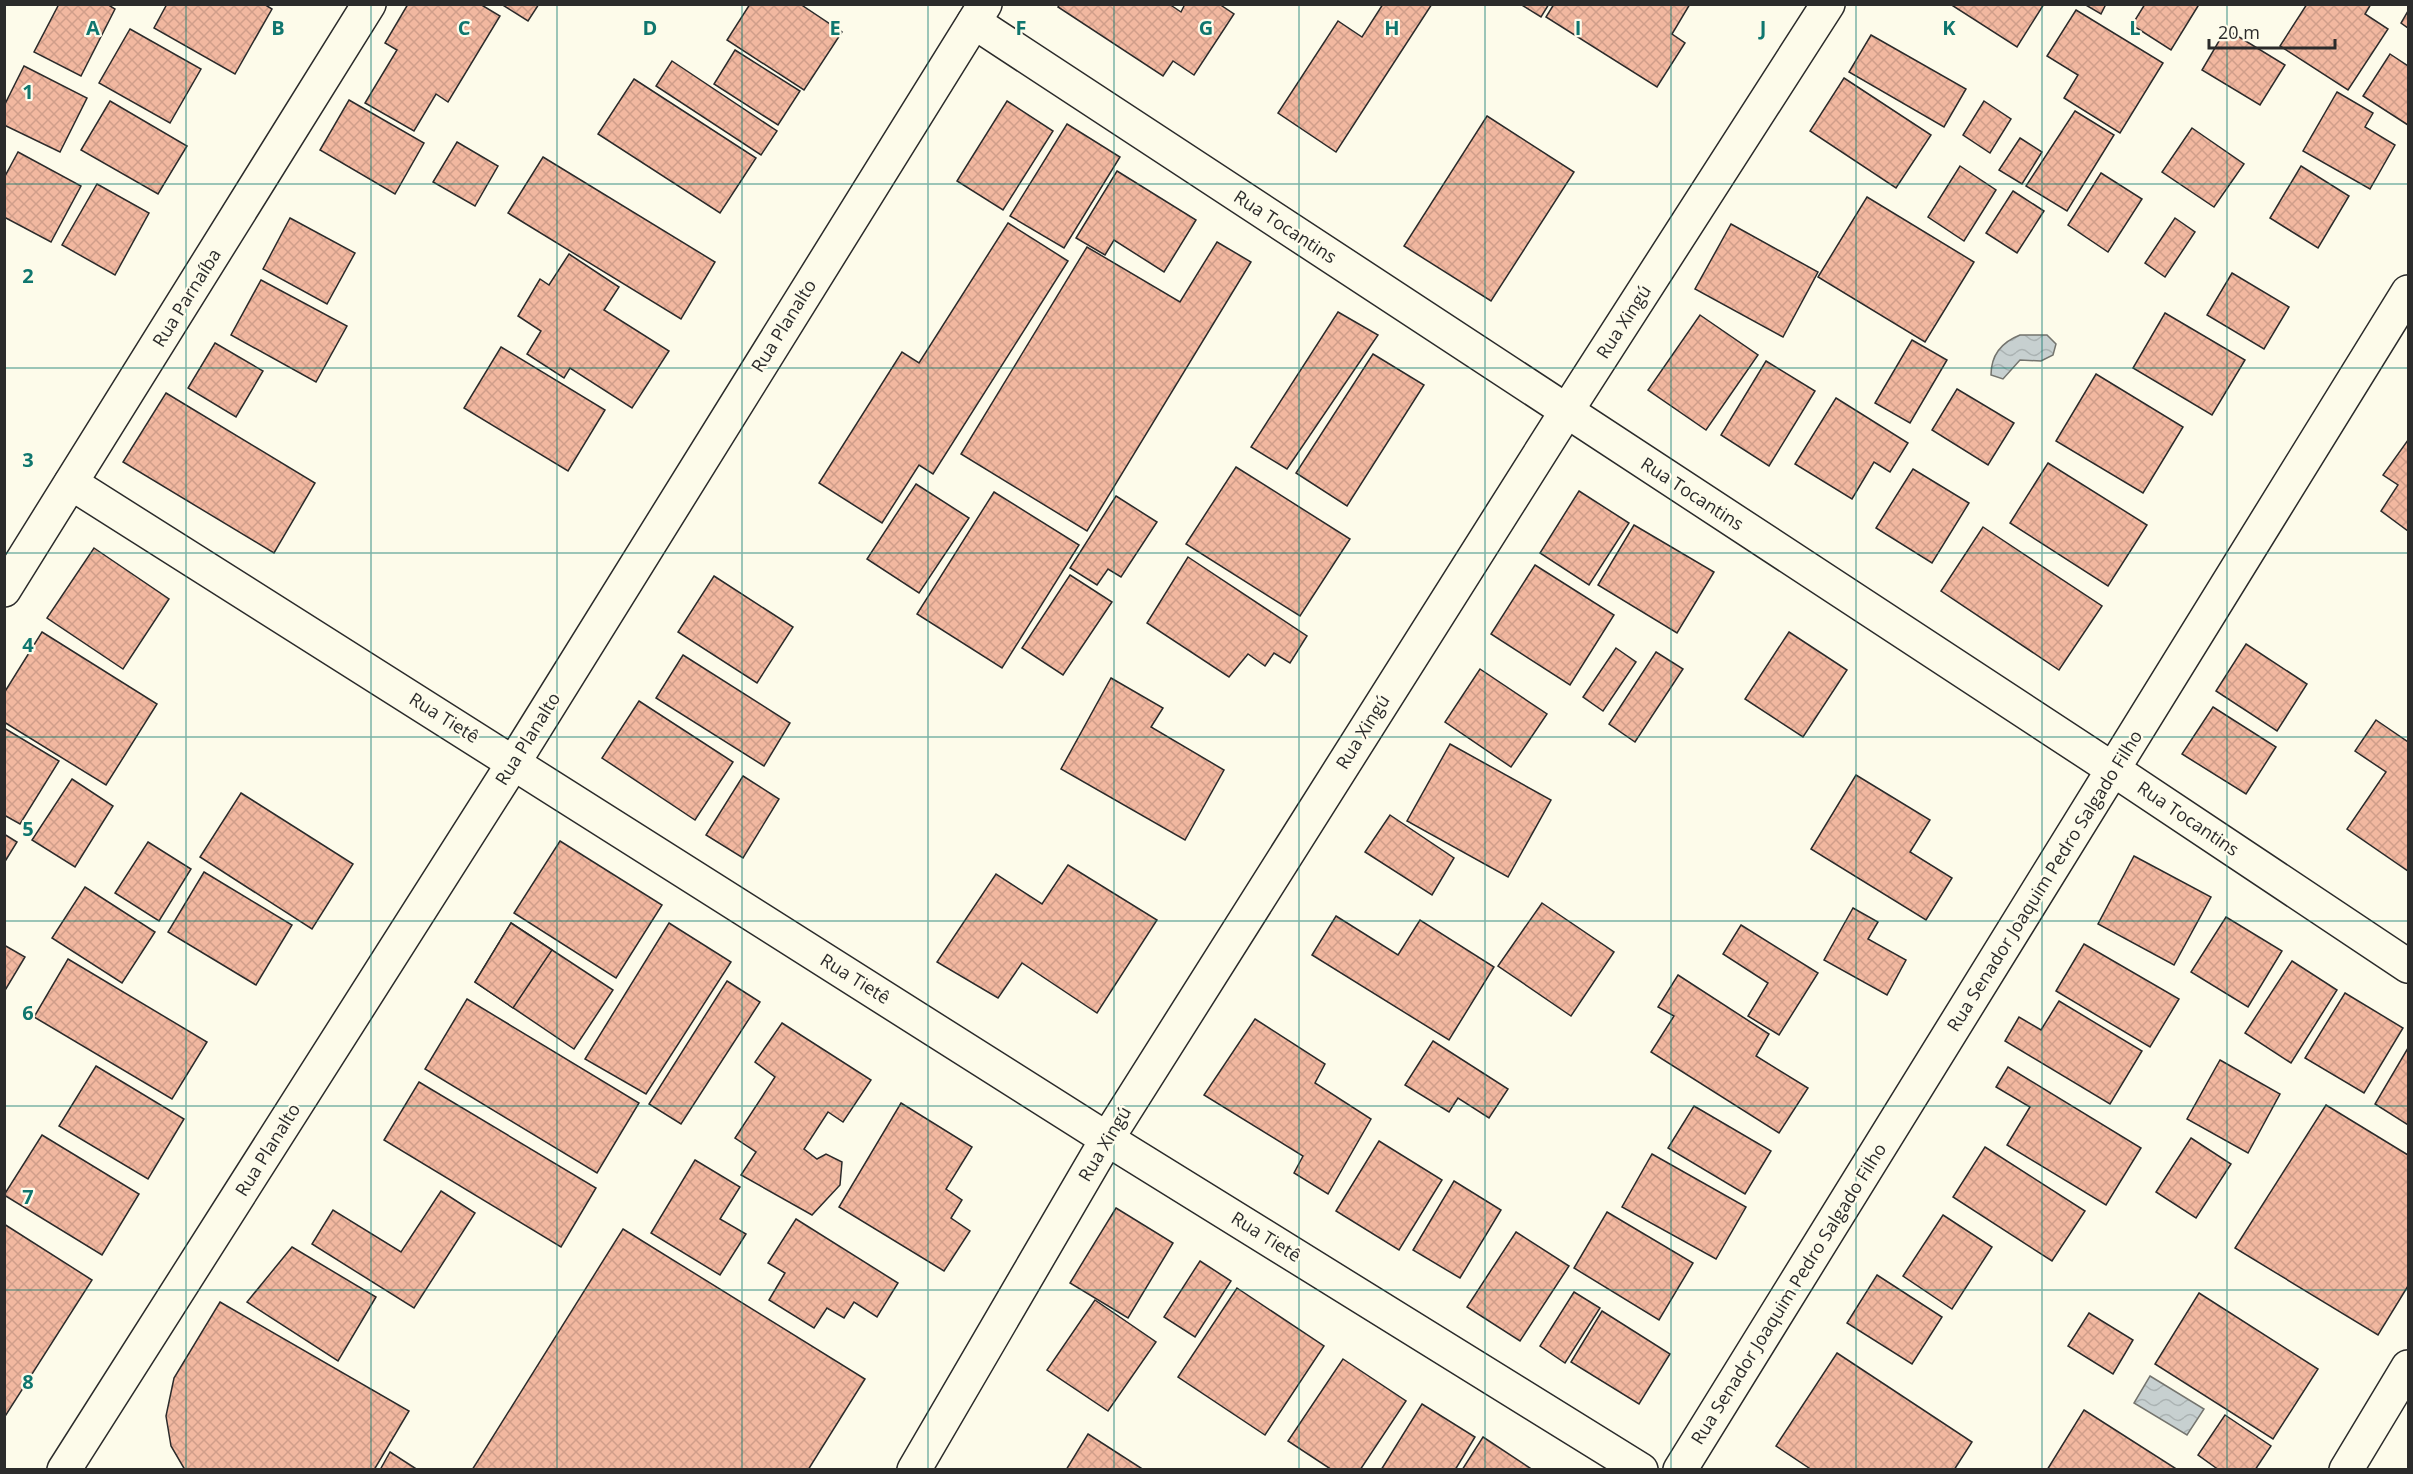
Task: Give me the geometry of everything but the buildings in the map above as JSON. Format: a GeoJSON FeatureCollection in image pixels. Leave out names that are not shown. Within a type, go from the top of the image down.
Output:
{"type":"FeatureCollection","features":[{"type":"Feature","properties":{"kind":"street","name":"Rua Parnaíba"},"geometry":{"type":"LineString","coordinates":[[4,590],[369,4]]}},
{"type":"Feature","properties":{"kind":"street","name":"Rua Xingú"},"geometry":{"type":"LineString","coordinates":[[914,1470],[1107,1139],[1566,412],[1828,4]]}},
{"type":"Feature","properties":{"kind":"street","name":"Rua Tocantins"},"geometry":{"type":"LineString","coordinates":[[980,13],[1566,412],[2409,966]]}},
{"type":"Feature","properties":{"kind":"street","name":"Rua Planalto"},"geometry":{"type":"LineString","coordinates":[[64,1470],[514,762],[980,13]]}},
{"type":"Feature","properties":{"kind":"street","name":"Rua Senador Joaquim Pedro Salgado Filho"},"geometry":{"type":"LineString","coordinates":[[1680,1470],[2409,292]]}},
{"type":"Feature","properties":{"kind":"street","name":"Rua Tietê"},"geometry":{"type":"LineString","coordinates":[[71,483],[1107,1139],[1641,1470]]}},
{"type":"Feature","properties":{"kind":"street"},"geometry":{"type":"LineString","coordinates":[[2346,1470],[2409,1368]]}},
{"type":"Feature","properties":{"kind":"water"},"geometry":{"type":"Polygon","coordinates":[[[2020,335],[2047,335],[2056,344],[2053,355],[2041,361],[2020,360],[2003,379],[1991,375],[1995,355],[2008,341],[2020,335]]]}},
{"type":"Feature","properties":{"kind":"water"},"geometry":{"type":"Polygon","coordinates":[[[2150,1376],[2204,1409],[2187,1435],[2134,1403],[2150,1376]]]}}]}
